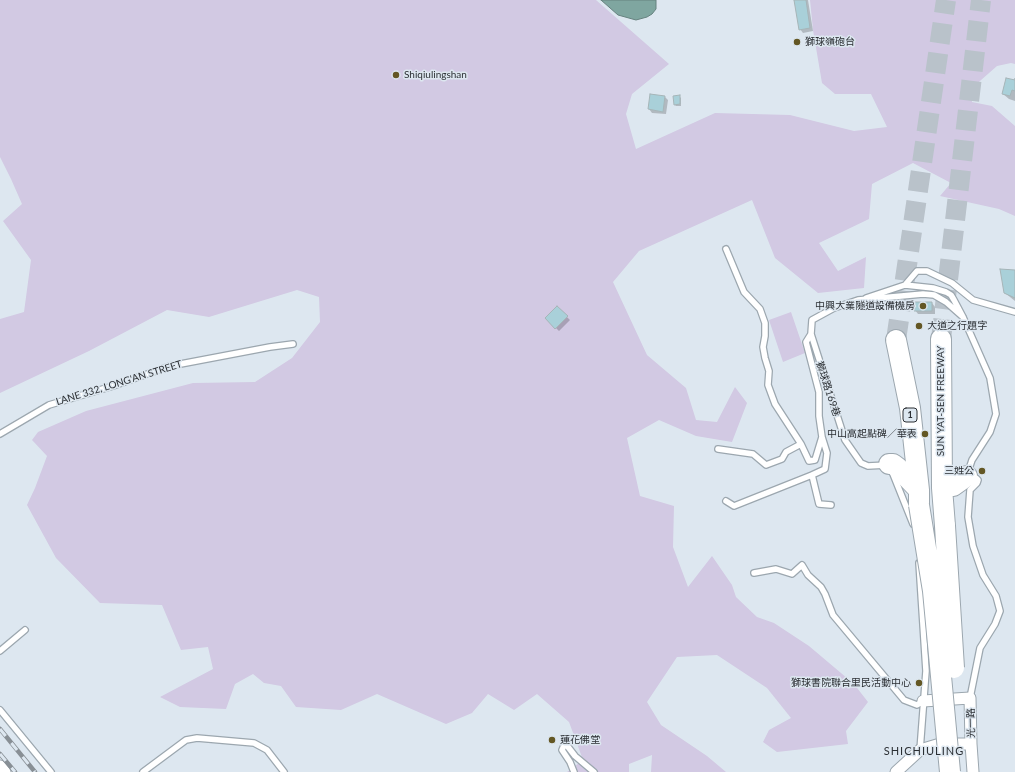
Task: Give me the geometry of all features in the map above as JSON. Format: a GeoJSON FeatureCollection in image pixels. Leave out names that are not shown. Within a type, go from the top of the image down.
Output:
{"type":"FeatureCollection","features":[{"type":"Feature","properties":{"kind":"highway","name":"SUN YAT-SEN FREEWAY"},"geometry":{"type":"LineString","coordinates":[[941,339],[952,480],[945,526],[948,592],[961,772]]}},
{"type":"Feature","properties":{"kind":"highway","name":"1"},"geometry":{"type":"LineString","coordinates":[[896,340],[910,408],[919,490]]}},
{"type":"Feature","properties":{"kind":"highway"},"geometry":{"type":"LineString","coordinates":[[889,464],[893,464],[902,471],[919,490],[932,591],[950,772]]}},
{"type":"Feature","properties":{"kind":"highway"},"geometry":{"type":"LineString","coordinates":[[919,490],[952,480]]}},
{"type":"Feature","properties":{"kind":"street"},"geometry":{"type":"LineString","coordinates":[[923,701],[970,698]]}},
{"type":"Feature","properties":{"kind":"street","name":"光一路"},"geometry":{"type":"LineString","coordinates":[[970,698],[973,772]]}},
{"type":"Feature","properties":{"kind":"street"},"geometry":{"type":"LineString","coordinates":[[941,700],[941,772]]}},
{"type":"Feature","properties":{"kind":"street"},"geometry":{"type":"LineString","coordinates":[[896,772],[920,750],[940,744],[971,744]]}},
{"type":"Feature","properties":{"kind":"street"},"geometry":{"type":"LineString","coordinates":[[0,766],[5,772]]}},
{"type":"Feature","properties":{"kind":"lane"},"geometry":{"type":"LineString","coordinates":[[726,248],[744,292],[760,308],[765,324],[763,347],[769,371],[768,385],[775,404],[801,444],[809,461],[815,460],[822,437]]}},
{"type":"Feature","properties":{"kind":"lane"},"geometry":{"type":"LineString","coordinates":[[905,285],[917,271],[927,271],[952,283],[973,300],[1015,312]]}},
{"type":"Feature","properties":{"kind":"lane"},"geometry":{"type":"LineString","coordinates":[[726,501],[734,506],[825,469],[827,453],[822,437],[819,416],[819,392],[806,342],[811,334],[812,320],[834,308],[905,285],[933,288],[946,292],[954,300],[990,378],[996,414],[990,432],[972,460],[952,480]]}},
{"type":"Feature","properties":{"kind":"lane"},"geometry":{"type":"LineString","coordinates":[[858,300],[923,294],[934,295],[946,302],[963,317]]}},
{"type":"Feature","properties":{"kind":"lane","name":"獅球路169巷"},"geometry":{"type":"LineString","coordinates":[[811,334],[845,440],[861,463],[868,466],[889,464]]}},
{"type":"Feature","properties":{"kind":"lane","name":"LANE 332, LONG'AN STREET"},"geometry":{"type":"LineString","coordinates":[[0,434],[49,405],[113,386],[170,366],[293,344]]}},
{"type":"Feature","properties":{"kind":"lane"},"geometry":{"type":"LineString","coordinates":[[718,449],[753,454],[766,465],[782,459],[786,452],[801,444]]}},
{"type":"Feature","properties":{"kind":"lane"},"geometry":{"type":"LineString","coordinates":[[889,464],[917,533]]}},
{"type":"Feature","properties":{"kind":"lane"},"geometry":{"type":"LineString","coordinates":[[812,475],[820,504],[831,505]]}},
{"type":"Feature","properties":{"kind":"lane"},"geometry":{"type":"LineString","coordinates":[[952,480],[967,484],[973,479],[976,478],[978,480],[970,490],[968,517],[973,546],[983,575],[996,596],[1000,611],[995,624],[980,648],[970,698]]}},
{"type":"Feature","properties":{"kind":"lane"},"geometry":{"type":"LineString","coordinates":[[919,555],[926,671],[920,750]]}},
{"type":"Feature","properties":{"kind":"lane"},"geometry":{"type":"LineString","coordinates":[[754,573],[776,569],[792,574],[802,566],[825,594],[833,615],[904,700],[917,705],[923,701]]}},
{"type":"Feature","properties":{"kind":"lane"},"geometry":{"type":"LineString","coordinates":[[0,652],[25,630]]}},
{"type":"Feature","properties":{"kind":"lane"},"geometry":{"type":"LineString","coordinates":[[0,710],[51,772]]}},
{"type":"Feature","properties":{"kind":"lane"},"geometry":{"type":"LineString","coordinates":[[143,772],[186,740],[197,738],[254,743],[267,750],[284,772]]}},
{"type":"Feature","properties":{"kind":"lane"},"geometry":{"type":"LineString","coordinates":[[574,772],[570,762],[562,750],[565,743],[575,756],[594,772]]}},
{"type":"Feature","properties":{"kind":"lane"},"geometry":{"type":"LineString","coordinates":[[150,767],[154,772]]}},
{"type":"Feature","properties":{"kind":"shaded area"},"geometry":{"type":"Polygon","coordinates":[[[0,0],[596,0],[669,64],[632,94],[626,114],[636,149],[715,113],[790,115],[854,131],[887,127],[871,94],[835,94],[822,83],[813,30],[810,0],[1015,0],[1015,64],[1011,63],[997,66],[972,88],[972,102],[992,106],[1015,126],[1015,216],[999,209],[940,196],[951,183],[913,163],[872,184],[869,219],[819,243],[838,271],[866,257],[864,288],[818,293],[775,258],[752,200],[639,251],[613,282],[647,355],[686,388],[696,420],[717,422],[735,387],[747,403],[732,442],[696,436],[659,420],[627,438],[640,496],[674,506],[673,547],[688,587],[712,556],[732,585],[736,597],[757,617],[774,623],[809,646],[854,684],[868,702],[846,731],[848,744],[777,752],[763,742],[769,730],[791,718],[767,688],[717,655],[677,657],[647,702],[661,725],[707,756],[726,772],[651,772],[652,755],[629,764],[629,772],[567,772],[583,760],[569,722],[537,694],[514,710],[488,694],[472,713],[446,724],[377,694],[341,710],[296,707],[281,686],[264,683],[253,674],[235,684],[226,709],[180,707],[160,697],[213,669],[208,647],[181,650],[162,605],[100,603],[56,558],[27,505],[47,456],[32,440],[38,432],[86,411],[193,383],[255,382],[292,358],[320,322],[319,297],[297,290],[209,317],[167,310],[89,351],[0,393],[0,319],[24,312],[31,260],[3,221],[22,204],[0,157],[0,0]]]}},
{"type":"Feature","properties":{"kind":"shaded area"},"geometry":{"type":"Polygon","coordinates":[[[601,0],[656,0],[656,9],[647,17],[636,20],[618,15],[601,0]]]}},
{"type":"Feature","properties":{"kind":"shaded area"},"geometry":{"type":"Polygon","coordinates":[[[791,312],[805,353],[783,362],[769,320],[791,312]]]}},
{"type":"Feature","properties":{"kind":"building"},"geometry":{"type":"Polygon","coordinates":[[[794,0],[806,0],[810,28],[799,30],[794,0]]]}},
{"type":"Feature","properties":{"kind":"building"},"geometry":{"type":"Polygon","coordinates":[[[1006,78],[1015,80],[1015,91],[1012,90],[1010,96],[1002,94],[1006,78]]]}},
{"type":"Feature","properties":{"kind":"building"},"geometry":{"type":"Polygon","coordinates":[[[650,94],[665,96],[663,112],[648,109],[650,94]]]}},
{"type":"Feature","properties":{"kind":"building"},"geometry":{"type":"Polygon","coordinates":[[[680,95],[680,104],[674,105],[673,96],[680,95]]]}},
{"type":"Feature","properties":{"kind":"building"},"geometry":{"type":"Polygon","coordinates":[[[1000,269],[1015,270],[1015,298],[1004,293],[1000,269]]]}},
{"type":"Feature","properties":{"kind":"building","name":"中興大業隧道設備機房"},"geometry":{"type":"Polygon","coordinates":[[[914,302],[932,302],[932,311],[914,311],[914,302]]]}},
{"type":"Feature","properties":{"kind":"building"},"geometry":{"type":"Polygon","coordinates":[[[557,306],[568,316],[555,329],[545,318],[557,306]]]}},
{"type":"Feature","properties":{"kind":"tunnel"},"geometry":{"type":"LineString","coordinates":[[896,340],[946,0]]}},
{"type":"Feature","properties":{"kind":"tunnel"},"geometry":{"type":"LineString","coordinates":[[941,339],[981,0]]}},
{"type":"Feature","properties":{"kind":"railway"},"geometry":{"type":"LineString","coordinates":[[0,729],[35,772]]}},
{"type":"Feature","properties":{"kind":"railway"},"geometry":{"type":"LineString","coordinates":[[0,754],[15,772]]}},
{"type":"Feature","properties":{"kind":"place","name":"獅球嶺砲台"},"geometry":{"type":"Point","coordinates":[797,42]}},
{"type":"Feature","properties":{"kind":"place","name":"Shiqiulingshan"},"geometry":{"type":"Point","coordinates":[396,75]}},
{"type":"Feature","properties":{"kind":"place","name":"中興大業隧道設備機房"},"geometry":{"type":"Point","coordinates":[923,306]}},
{"type":"Feature","properties":{"kind":"place","name":"大道之行題字"},"geometry":{"type":"Point","coordinates":[919,326]}},
{"type":"Feature","properties":{"kind":"place","name":"中山高起點碑／華表"},"geometry":{"type":"Point","coordinates":[925,434]}},
{"type":"Feature","properties":{"kind":"place","name":"三姓公"},"geometry":{"type":"Point","coordinates":[982,471]}},
{"type":"Feature","properties":{"kind":"place","name":"獅球書院聯合里民活動中心"},"geometry":{"type":"Point","coordinates":[919,683]}},
{"type":"Feature","properties":{"kind":"place","name":"蓮花佛堂"},"geometry":{"type":"Point","coordinates":[552,740]}},
{"type":"Feature","properties":{"kind":"district","name":"SHICHIULING"},"geometry":{"type":"Point","coordinates":[924,751]}}]}
